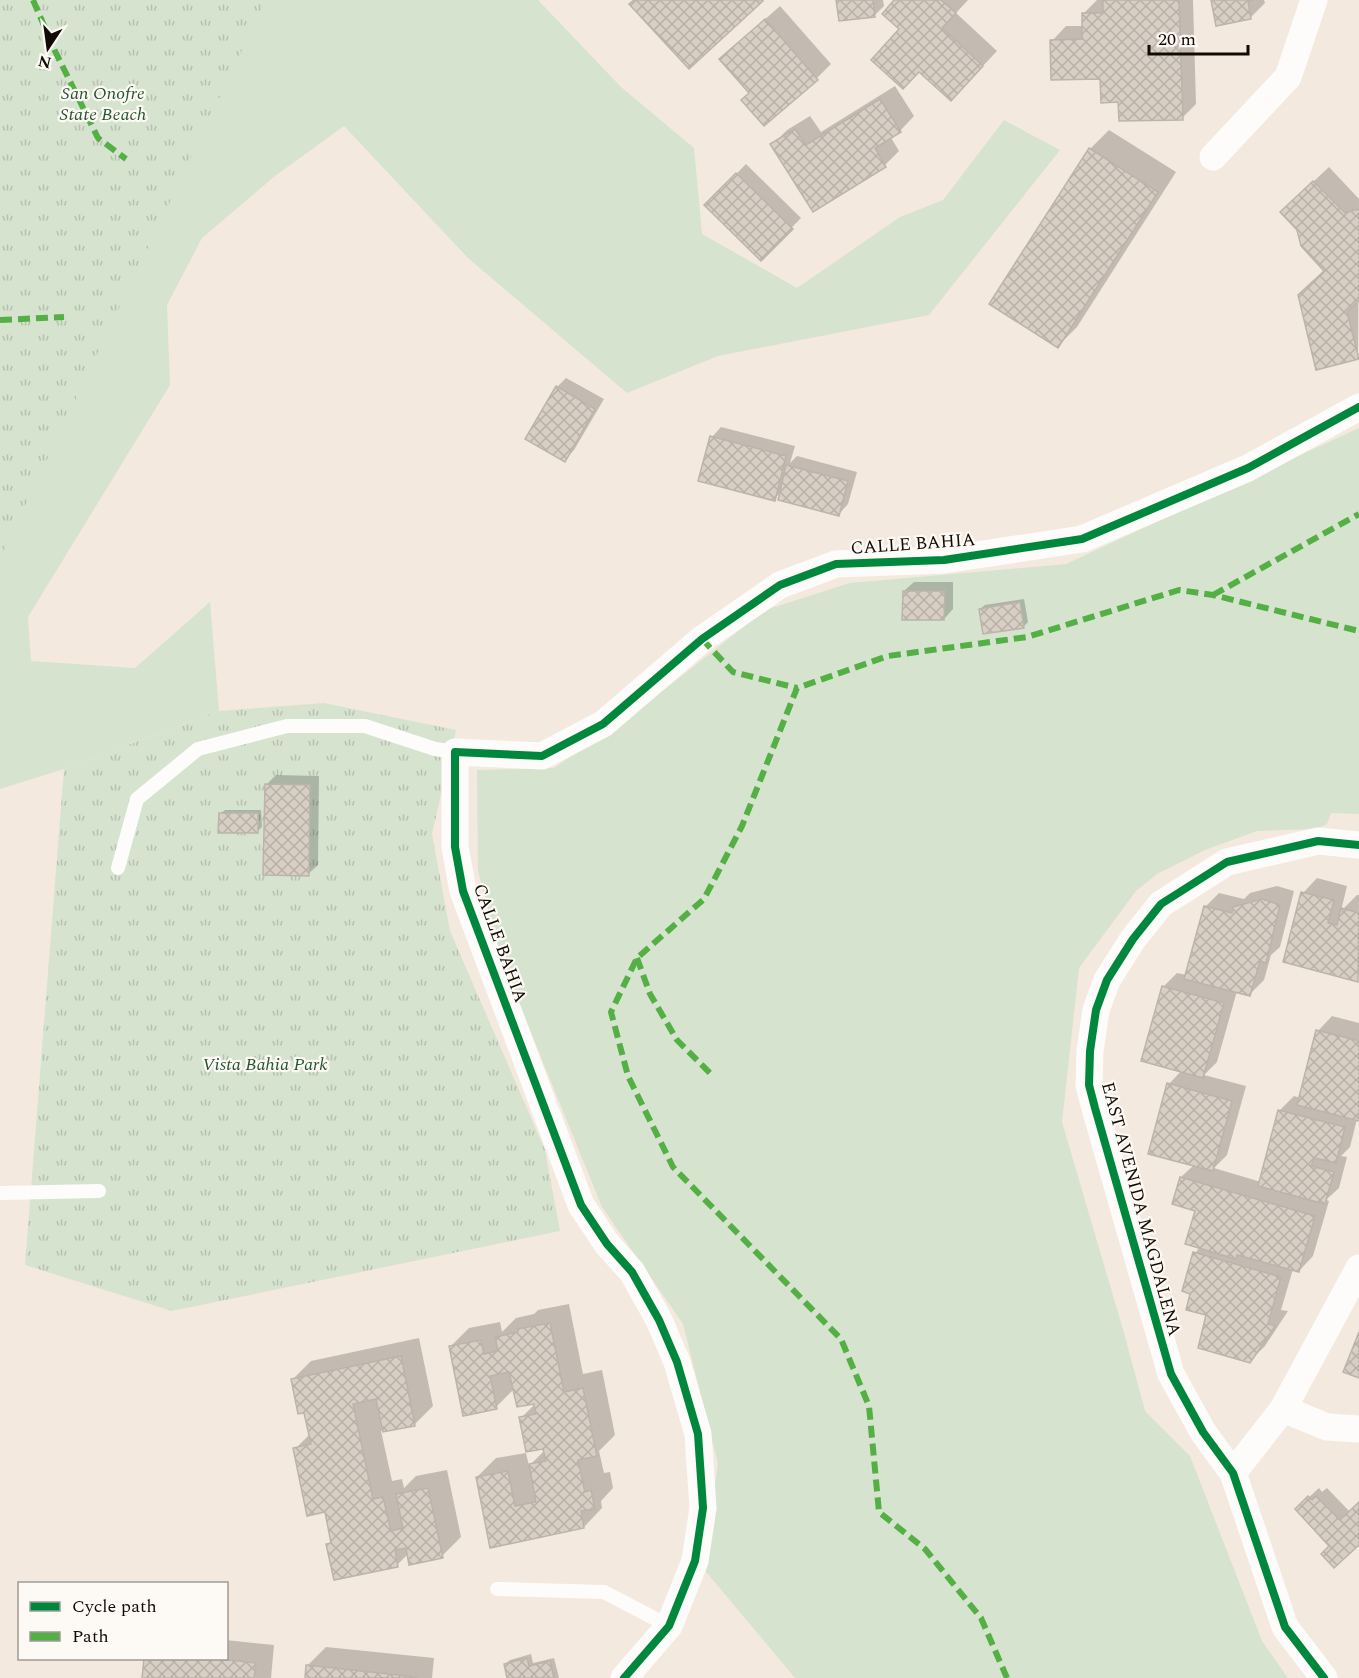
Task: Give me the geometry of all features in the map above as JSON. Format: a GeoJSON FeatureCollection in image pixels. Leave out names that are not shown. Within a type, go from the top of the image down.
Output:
{"type":"FeatureCollection","features":[{"type":"Feature","properties":{"kind":"street"},"geometry":{"type":"LineString","coordinates":[[1213,157],[1288,77],[1314,0]]}},
{"type":"Feature","properties":{"kind":"street","name":"CALLE BAHIA"},"geometry":{"type":"LineString","coordinates":[[624,1678],[669,1626],[695,1561],[703,1508],[698,1434],[677,1362],[659,1320],[632,1272],[608,1244],[581,1205],[463,891],[455,847],[454,752],[542,756],[603,724],[702,639],[780,585],[836,564],[944,560],[1082,539],[1248,468],[1359,407]]}},
{"type":"Feature","properties":{"kind":"street","name":"EAST AVENIDA MAGDALENA"},"geometry":{"type":"LineString","coordinates":[[1324,1678],[1285,1627],[1233,1473],[1203,1432],[1171,1374],[1089,1085],[1090,1052],[1096,1010],[1107,980],[1133,939],[1161,904],[1227,862],[1318,841],[1359,844]]}},
{"type":"Feature","properties":{"kind":"street"},"geometry":{"type":"LineString","coordinates":[[1233,1473],[1283,1409],[1359,1268]]}},
{"type":"Feature","properties":{"kind":"street"},"geometry":{"type":"LineString","coordinates":[[1283,1409],[1327,1427],[1359,1429]]}},
{"type":"Feature","properties":{"kind":"lane"},"geometry":{"type":"LineString","coordinates":[[118,867],[137,800],[198,749],[287,726],[365,726],[435,749],[454,752]]}},
{"type":"Feature","properties":{"kind":"lane"},"geometry":{"type":"LineString","coordinates":[[0,1193],[99,1191]]}},
{"type":"Feature","properties":{"kind":"lane"},"geometry":{"type":"LineString","coordinates":[[497,1589],[604,1592],[669,1626]]}},
{"type":"Feature","properties":{"kind":"green space"},"geometry":{"type":"Polygon","coordinates":[[[0,0],[538,0],[621,87],[694,148],[702,234],[797,288],[900,217],[943,200],[1004,120],[1060,150],[929,315],[718,356],[627,393],[468,258],[344,126],[275,176],[202,238],[167,305],[170,385],[28,617],[31,661],[135,668],[210,602],[219,711],[64,769],[0,789],[0,0]]]}},
{"type":"Feature","properties":{"kind":"green space","name":"San Onofre State Beach"},"geometry":{"type":"Polygon","coordinates":[[[0,0],[266,0],[0,558],[0,0]]]}},
{"type":"Feature","properties":{"kind":"green space"},"geometry":{"type":"Polygon","coordinates":[[[1359,428],[1359,814],[1331,813],[1327,824],[1317,829],[1257,831],[1205,850],[1157,874],[1136,891],[1079,968],[1062,1122],[1145,1411],[1190,1456],[1262,1641],[1288,1678],[795,1678],[702,1567],[718,1464],[683,1324],[602,1207],[501,959],[478,871],[477,770],[554,768],[636,712],[765,610],[850,583],[1066,564],[1359,428]]]}},
{"type":"Feature","properties":{"kind":"green space","name":"Vista Bahia Park"},"geometry":{"type":"Polygon","coordinates":[[[324,703],[456,730],[432,834],[450,931],[545,1150],[560,1231],[172,1311],[25,1265],[64,769],[219,711],[324,703]]]}},
{"type":"Feature","properties":{"kind":"building"},"geometry":{"type":"Polygon","coordinates":[[[634,0],[763,1],[689,69],[629,4],[634,0]]]}},
{"type":"Feature","properties":{"kind":"building"},"geometry":{"type":"Polygon","coordinates":[[[836,0],[873,0],[875,17],[839,21],[836,0]]]}},
{"type":"Feature","properties":{"kind":"building"},"geometry":{"type":"Polygon","coordinates":[[[894,0],[941,0],[956,13],[942,28],[983,66],[951,101],[919,72],[903,89],[871,60],[899,29],[882,14],[894,0]]]}},
{"type":"Feature","properties":{"kind":"building"},"geometry":{"type":"Polygon","coordinates":[[[1103,0],[1179,0],[1183,120],[1119,121],[1118,102],[1101,103],[1100,79],[1051,80],[1050,40],[1082,39],[1082,13],[1103,13],[1103,0]]]}},
{"type":"Feature","properties":{"kind":"building"},"geometry":{"type":"Polygon","coordinates":[[[1211,0],[1254,0],[1248,1],[1251,19],[1216,26],[1211,0]]]}},
{"type":"Feature","properties":{"kind":"building"},"geometry":{"type":"Polygon","coordinates":[[[765,19],[818,80],[764,126],[741,100],[749,93],[719,59],[765,19]]]}},
{"type":"Feature","properties":{"kind":"building"},"geometry":{"type":"Polygon","coordinates":[[[880,99],[901,132],[875,148],[886,167],[813,212],[770,144],[795,129],[806,145],[880,99]]]}},
{"type":"Feature","properties":{"kind":"building"},"geometry":{"type":"Polygon","coordinates":[[[1089,148],[1158,192],[1058,348],[989,304],[1089,148]]]}},
{"type":"Feature","properties":{"kind":"building"},"geometry":{"type":"Polygon","coordinates":[[[736,173],[793,229],[761,261],[704,205],[736,173]]]}},
{"type":"Feature","properties":{"kind":"building"},"geometry":{"type":"Polygon","coordinates":[[[1313,181],[1345,213],[1359,209],[1359,300],[1347,312],[1359,359],[1316,370],[1298,295],[1324,271],[1301,246],[1297,230],[1280,212],[1313,181]]]}},
{"type":"Feature","properties":{"kind":"building"},"geometry":{"type":"Polygon","coordinates":[[[556,386],[595,409],[565,462],[525,439],[556,386]]]}},
{"type":"Feature","properties":{"kind":"building"},"geometry":{"type":"Polygon","coordinates":[[[710,436],[786,456],[775,501],[698,481],[710,436]]]}},
{"type":"Feature","properties":{"kind":"building"},"geometry":{"type":"Polygon","coordinates":[[[786,465],[848,481],[839,516],[778,500],[786,465]]]}},
{"type":"Feature","properties":{"kind":"building"},"geometry":{"type":"Polygon","coordinates":[[[903,591],[945,591],[944,620],[902,620],[903,591]]]}},
{"type":"Feature","properties":{"kind":"building"},"geometry":{"type":"Polygon","coordinates":[[[1020,602],[1024,628],[983,634],[979,609],[1020,602]]]}},
{"type":"Feature","properties":{"kind":"building"},"geometry":{"type":"Polygon","coordinates":[[[265,784],[310,785],[309,876],[263,875],[265,784]]]}},
{"type":"Feature","properties":{"kind":"building"},"geometry":{"type":"Polygon","coordinates":[[[219,813],[258,813],[258,833],[218,833],[219,813]]]}},
{"type":"Feature","properties":{"kind":"building"},"geometry":{"type":"Polygon","coordinates":[[[1301,892],[1334,900],[1328,923],[1337,925],[1341,908],[1359,913],[1358,982],[1283,962],[1301,892]]]}},
{"type":"Feature","properties":{"kind":"building"},"geometry":{"type":"Polygon","coordinates":[[[1262,899],[1280,905],[1266,963],[1260,961],[1250,996],[1184,979],[1204,906],[1232,913],[1233,907],[1262,899]]]}},
{"type":"Feature","properties":{"kind":"building"},"geometry":{"type":"Polygon","coordinates":[[[1162,986],[1224,1003],[1203,1078],[1141,1061],[1162,986]]]}},
{"type":"Feature","properties":{"kind":"building"},"geometry":{"type":"Polygon","coordinates":[[[1316,1030],[1359,1041],[1359,1121],[1297,1105],[1316,1030]]]}},
{"type":"Feature","properties":{"kind":"building"},"geometry":{"type":"Polygon","coordinates":[[[1167,1083],[1232,1101],[1213,1171],[1148,1154],[1167,1083]]]}},
{"type":"Feature","properties":{"kind":"building"},"geometry":{"type":"Polygon","coordinates":[[[1278,1110],[1345,1127],[1336,1163],[1314,1158],[1311,1166],[1334,1172],[1325,1204],[1258,1186],[1278,1110]]]}},
{"type":"Feature","properties":{"kind":"building"},"geometry":{"type":"Polygon","coordinates":[[[1180,1177],[1315,1216],[1299,1272],[1237,1255],[1236,1259],[1185,1244],[1195,1211],[1172,1204],[1180,1177]]]}},
{"type":"Feature","properties":{"kind":"building"},"geometry":{"type":"Polygon","coordinates":[[[1193,1252],[1281,1277],[1268,1324],[1275,1326],[1250,1363],[1198,1348],[1206,1315],[1186,1310],[1190,1294],[1182,1291],[1193,1252]]]}},
{"type":"Feature","properties":{"kind":"building"},"geometry":{"type":"Polygon","coordinates":[[[550,1323],[564,1392],[583,1388],[597,1456],[578,1460],[585,1492],[591,1490],[595,1509],[581,1511],[584,1528],[490,1548],[476,1477],[508,1471],[515,1506],[536,1502],[529,1464],[546,1461],[543,1449],[526,1452],[519,1417],[536,1414],[534,1404],[517,1407],[509,1372],[490,1376],[497,1409],[463,1416],[449,1346],[481,1340],[484,1354],[498,1351],[495,1337],[518,1332],[517,1329],[550,1323]]]}},
{"type":"Feature","properties":{"kind":"building"},"geometry":{"type":"Polygon","coordinates":[[[1359,1332],[1359,1378],[1343,1372],[1359,1332]]]}},
{"type":"Feature","properties":{"kind":"building"},"geometry":{"type":"Polygon","coordinates":[[[401,1356],[415,1426],[383,1432],[376,1399],[353,1404],[373,1499],[383,1497],[391,1531],[403,1528],[396,1494],[428,1488],[443,1558],[409,1565],[406,1548],[395,1550],[398,1567],[334,1580],[326,1544],[331,1543],[325,1512],[307,1516],[293,1448],[311,1444],[304,1413],[298,1414],[291,1379],[401,1356]]]}},
{"type":"Feature","properties":{"kind":"building"},"geometry":{"type":"Polygon","coordinates":[[[1308,1496],[1312,1500],[1316,1496],[1340,1520],[1359,1502],[1359,1545],[1334,1568],[1321,1554],[1329,1546],[1295,1509],[1308,1496]]]}},
{"type":"Feature","properties":{"kind":"building"},"geometry":{"type":"Polygon","coordinates":[[[527,1658],[529,1666],[550,1661],[554,1678],[507,1678],[504,1664],[527,1658]]]}},
{"type":"Feature","properties":{"kind":"building"},"geometry":{"type":"Polygon","coordinates":[[[144,1660],[228,1660],[256,1663],[254,1678],[142,1678],[144,1660]]]}},
{"type":"Feature","properties":{"kind":"building"},"geometry":{"type":"Polygon","coordinates":[[[306,1665],[416,1677],[305,1678],[306,1665]]]}},
{"type":"Feature","properties":{"kind":"marked path"},"geometry":{"type":"LineString","coordinates":[[33,0],[55,51],[98,138],[126,159]]}},
{"type":"Feature","properties":{"kind":"marked path"},"geometry":{"type":"LineString","coordinates":[[0,320],[64,317]]}},
{"type":"Feature","properties":{"kind":"marked path"},"geometry":{"type":"LineString","coordinates":[[1213,595],[1359,514]]}},
{"type":"Feature","properties":{"kind":"marked path"},"geometry":{"type":"LineString","coordinates":[[1007,1678],[981,1618],[925,1549],[879,1512],[869,1406],[841,1339],[673,1167],[628,1076],[611,1012],[637,958],[704,899],[742,826],[797,688],[888,656],[1027,637],[1179,590],[1213,595],[1359,631]]}},
{"type":"Feature","properties":{"kind":"marked path"},"geometry":{"type":"LineString","coordinates":[[702,639],[733,672],[797,688]]}},
{"type":"Feature","properties":{"kind":"marked path"},"geometry":{"type":"LineString","coordinates":[[637,958],[650,994],[677,1040],[714,1077]]}},
{"type":"Feature","properties":{"kind":"cycle path"},"geometry":{"type":"LineString","coordinates":[[624,1678],[669,1626],[695,1561],[703,1508],[698,1434],[677,1362],[659,1320],[632,1272],[607,1244],[581,1205],[463,891],[455,847],[455,752],[542,756],[603,724],[702,639],[780,585],[836,564],[944,560],[1082,539],[1248,468],[1359,407]]}},
{"type":"Feature","properties":{"kind":"cycle path"},"geometry":{"type":"LineString","coordinates":[[1324,1678],[1285,1627],[1233,1473],[1203,1432],[1171,1374],[1089,1085],[1090,1051],[1096,1010],[1107,980],[1133,939],[1161,904],[1227,862],[1318,841],[1359,845]]}}]}
